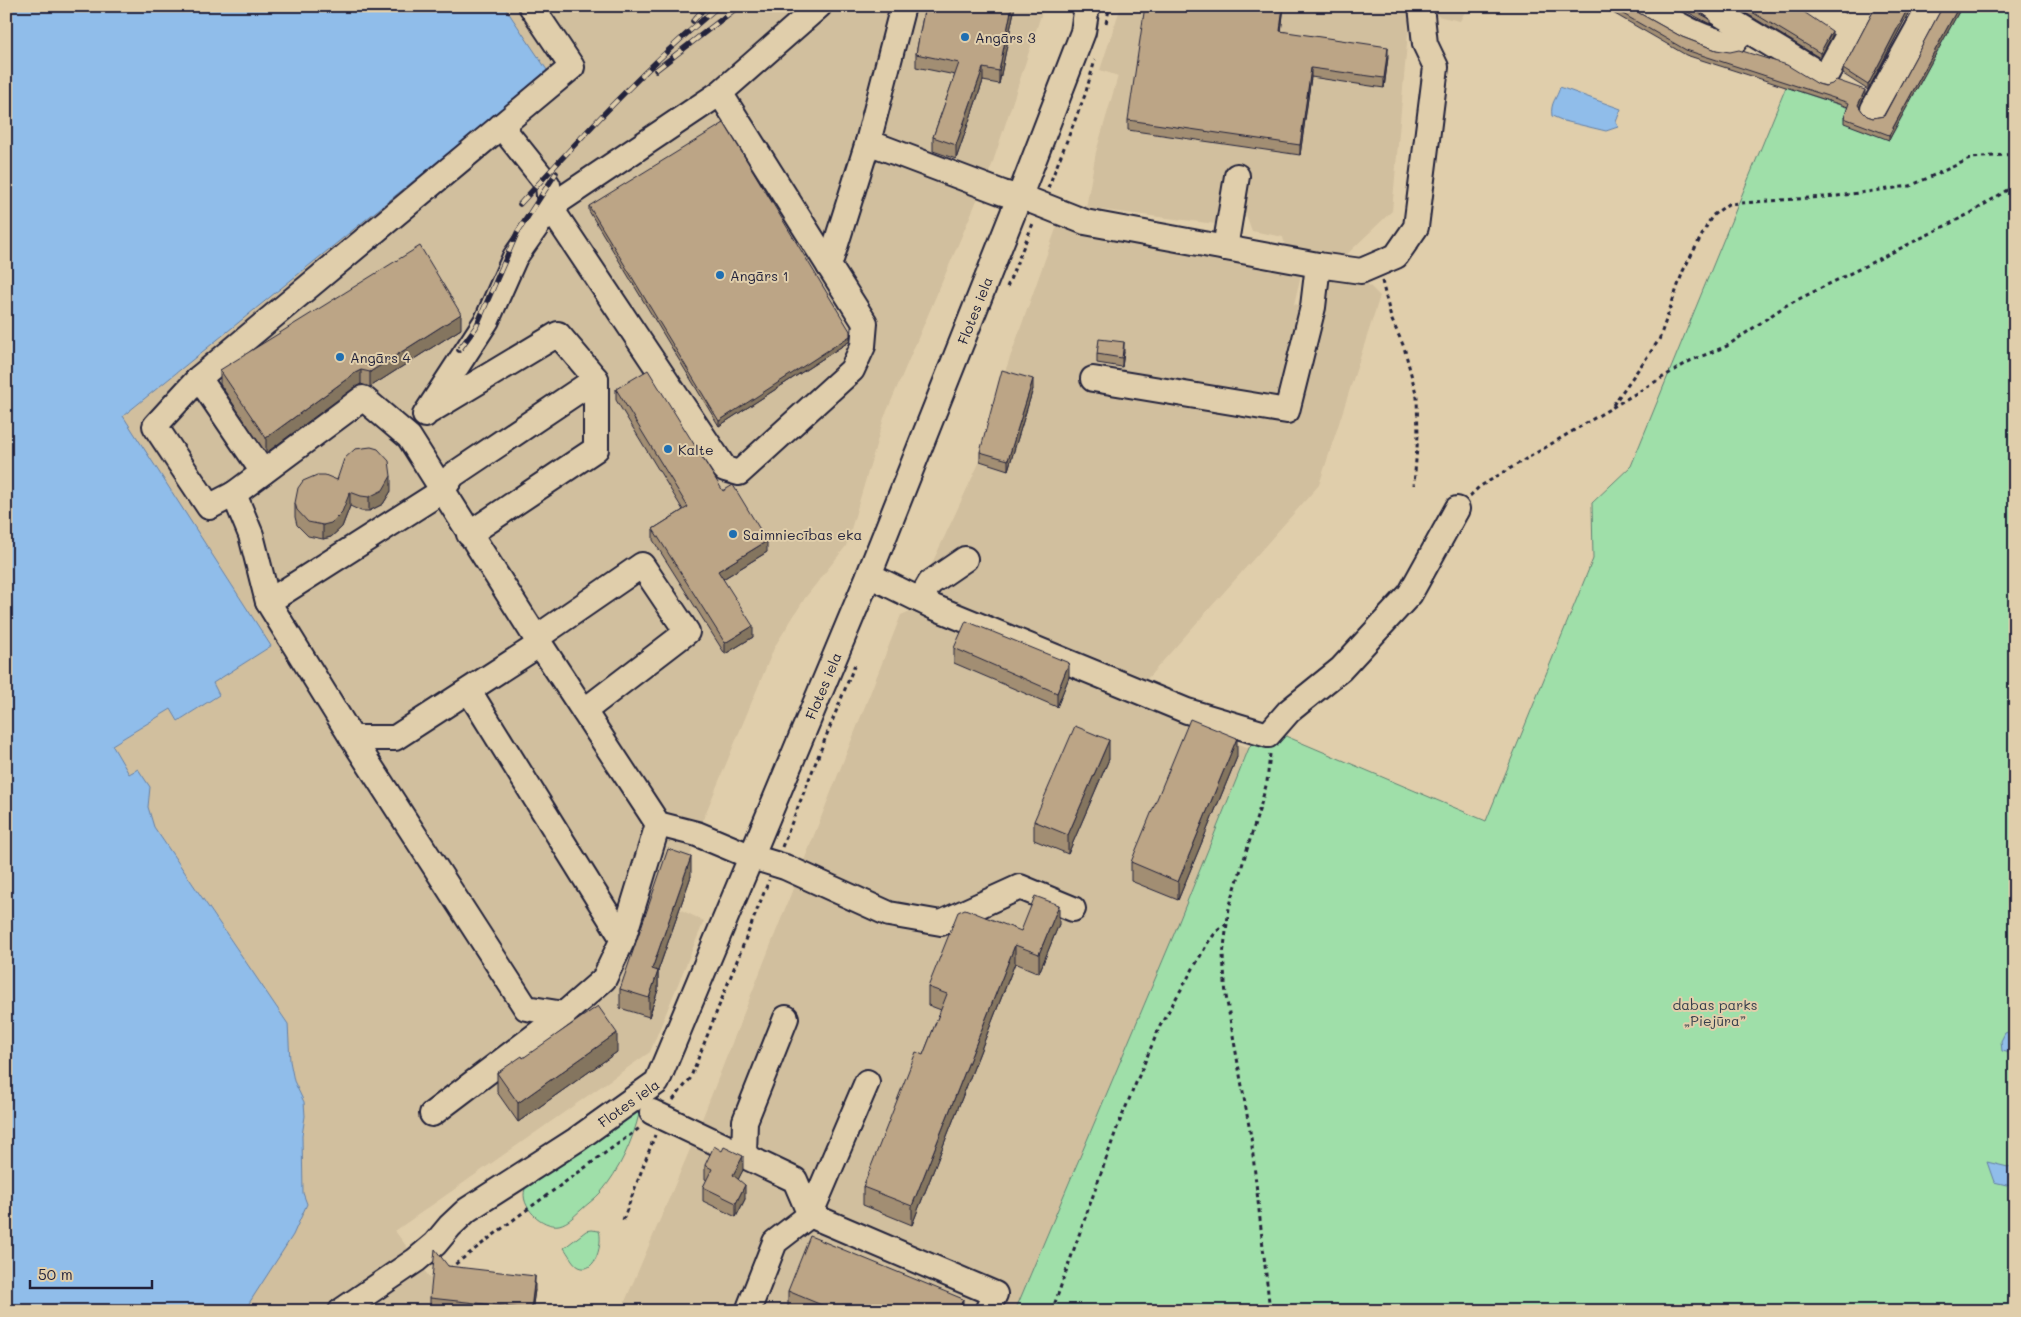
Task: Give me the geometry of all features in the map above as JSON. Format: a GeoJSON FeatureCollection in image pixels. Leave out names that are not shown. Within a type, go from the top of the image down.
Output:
{"type":"FeatureCollection","features":[{"type":"Feature","properties":{"kind":"street"},"geometry":{"type":"LineString","coordinates":[[531,6],[572,67],[199,378],[155,426],[209,506],[234,494],[363,398],[408,437],[658,824],[697,834],[752,856],[785,866],[889,914],[941,923],[1020,888],[1073,910]]}},
{"type":"Feature","properties":{"kind":"street"},"geometry":{"type":"LineString","coordinates":[[408,437],[425,415],[487,320],[515,257],[550,207],[720,93],[819,6]]}},
{"type":"Feature","properties":{"kind":"street"},"geometry":{"type":"LineString","coordinates":[[829,266],[868,142],[903,6]]}},
{"type":"Feature","properties":{"kind":"street","name":"Flotes iela"},"geometry":{"type":"LineString","coordinates":[[341,1311],[416,1260],[435,1244],[467,1210],[576,1140],[657,1082],[869,575],[1083,32],[1087,6]]}},
{"type":"Feature","properties":{"kind":"street"},"geometry":{"type":"LineString","coordinates":[[868,142],[1085,222],[1318,265],[1361,271],[1396,256],[1416,227],[1436,67],[1425,44],[1421,6]]}},
{"type":"Feature","properties":{"kind":"street"},"geometry":{"type":"LineString","coordinates":[[1646,6],[1688,30],[1714,42],[1732,44],[1744,29]]}},
{"type":"Feature","properties":{"kind":"street"},"geometry":{"type":"LineString","coordinates":[[1707,6],[1825,77],[1864,6]]}},
{"type":"Feature","properties":{"kind":"street"},"geometry":{"type":"LineString","coordinates":[[1810,6],[1851,31]]}},
{"type":"Feature","properties":{"kind":"street"},"geometry":{"type":"LineString","coordinates":[[1874,109],[1930,6]]}},
{"type":"Feature","properties":{"kind":"street"},"geometry":{"type":"LineString","coordinates":[[501,126],[548,185],[550,207],[725,469],[739,473],[852,370],[863,346],[865,323],[720,93]]}},
{"type":"Feature","properties":{"kind":"street"},"geometry":{"type":"LineString","coordinates":[[1224,248],[1237,176]]}},
{"type":"Feature","properties":{"kind":"street"},"geometry":{"type":"LineString","coordinates":[[1094,379],[1287,411],[1313,307],[1318,265]]}},
{"type":"Feature","properties":{"kind":"street"},"geometry":{"type":"LineString","coordinates":[[425,415],[558,334],[596,379],[596,449],[469,534]]}},
{"type":"Feature","properties":{"kind":"street"},"geometry":{"type":"LineString","coordinates":[[199,378],[263,472]]}},
{"type":"Feature","properties":{"kind":"street"},"geometry":{"type":"LineString","coordinates":[[268,602],[442,490],[453,474],[596,379]]}},
{"type":"Feature","properties":{"kind":"street"},"geometry":{"type":"LineString","coordinates":[[234,494],[251,535],[268,602],[352,738],[526,1008],[564,1014]]}},
{"type":"Feature","properties":{"kind":"street"},"geometry":{"type":"LineString","coordinates":[[869,575],[920,600],[1188,711],[1268,735],[1290,711],[1341,668],[1410,594],[1457,509]]}},
{"type":"Feature","properties":{"kind":"street"},"geometry":{"type":"LineString","coordinates":[[920,600],[930,583],[965,559]]}},
{"type":"Feature","properties":{"kind":"street"},"geometry":{"type":"LineString","coordinates":[[352,738],[395,738],[469,691],[642,565],[687,632],[584,712]]}},
{"type":"Feature","properties":{"kind":"street"},"geometry":{"type":"LineString","coordinates":[[469,691],[623,939]]}},
{"type":"Feature","properties":{"kind":"street"},"geometry":{"type":"LineString","coordinates":[[432,1114],[564,1014],[604,979],[623,939],[658,824]]}},
{"type":"Feature","properties":{"kind":"street"},"geometry":{"type":"LineString","coordinates":[[744,1155],[745,1121],[786,1018]]}},
{"type":"Feature","properties":{"kind":"street"},"geometry":{"type":"LineString","coordinates":[[748,1311],[775,1242],[810,1215],[867,1082]]}},
{"type":"Feature","properties":{"kind":"street"},"geometry":{"type":"LineString","coordinates":[[649,1118],[744,1155],[795,1180],[810,1215],[995,1294],[987,1311]]}},
{"type":"Feature","properties":{"kind":"path"},"geometry":{"type":"LineString","coordinates":[[1611,408],[1659,340],[1683,271],[1712,216],[1728,204],[1837,196],[1910,186],[1972,158],[2015,154]]}},
{"type":"Feature","properties":{"kind":"path"},"geometry":{"type":"LineString","coordinates":[[1457,509],[1479,487],[1690,361],[1727,346],[1785,306],[1971,213],[2015,185]]}},
{"type":"Feature","properties":{"kind":"path"},"geometry":{"type":"LineString","coordinates":[[1378,263],[1391,318],[1404,347],[1417,398],[1418,435],[1414,485]]}},
{"type":"Feature","properties":{"kind":"path"},"geometry":{"type":"LineString","coordinates":[[1268,735],[1270,766],[1267,782],[1234,889],[1226,923],[1223,955],[1226,996],[1251,1138],[1270,1311]]}},
{"type":"Feature","properties":{"kind":"path"},"geometry":{"type":"LineString","coordinates":[[1052,1311],[1117,1128],[1160,1026],[1209,940],[1226,923]]}},
{"type":"Feature","properties":{"kind":"path"},"geometry":{"type":"LineString","coordinates":[[449,1269],[649,1118]]}},
{"type":"Feature","properties":{"kind":"shaded area"},"geometry":{"type":"Polygon","coordinates":[[[504,6],[1044,6],[992,165],[884,418],[846,546],[805,598],[775,646],[697,834],[685,873],[692,874],[679,909],[704,921],[650,1052],[395,1231],[430,1278],[535,1290],[532,1311],[244,1311],[307,1204],[303,1193],[302,1136],[305,1116],[304,1102],[294,1081],[290,1061],[288,1024],[154,827],[148,807],[149,787],[138,770],[129,774],[112,745],[171,709],[178,721],[219,695],[212,683],[271,646],[123,416],[547,71],[504,6]]]}},
{"type":"Feature","properties":{"kind":"shaded area"},"geometry":{"type":"Polygon","coordinates":[[[1121,6],[1468,6],[1460,21],[1410,10],[1392,211],[1344,257],[1286,249],[1283,237],[1252,231],[1245,212],[1225,210],[1216,224],[1086,208],[1096,152],[1118,76],[1100,70],[1121,6]]]}},
{"type":"Feature","properties":{"kind":"shaded area"},"geometry":{"type":"Polygon","coordinates":[[[1057,226],[1292,268],[1301,275],[1294,304],[1325,311],[1321,304],[1329,274],[1367,283],[1380,296],[1319,485],[1147,679],[934,592],[927,574],[980,461],[1002,380],[1057,226]]]}},
{"type":"Feature","properties":{"kind":"shaded area"},"geometry":{"type":"Polygon","coordinates":[[[915,609],[1249,748],[1174,934],[1015,1311],[621,1311],[691,1147],[901,615],[915,609]]]}},
{"type":"Feature","properties":{"kind":"green space","name":"dabas parks „Piejūra”"},"geometry":{"type":"Polygon","coordinates":[[[1962,6],[2015,6],[2015,1311],[1015,1311],[1174,934],[1249,748],[1262,726],[1486,821],[1593,559],[1592,503],[1631,466],[1786,87],[1849,108],[1889,140],[1962,6]]]}},
{"type":"Feature","properties":{"kind":"green space"},"geometry":{"type":"Polygon","coordinates":[[[634,1111],[639,1114],[629,1145],[614,1175],[599,1195],[571,1219],[559,1225],[546,1223],[533,1214],[525,1202],[524,1196],[525,1189],[529,1184],[634,1111]]]}},
{"type":"Feature","properties":{"kind":"green space"},"geometry":{"type":"Polygon","coordinates":[[[586,1231],[599,1231],[600,1236],[597,1256],[590,1266],[585,1268],[579,1267],[564,1248],[586,1231]]]}},
{"type":"Feature","properties":{"kind":"water"},"geometry":{"type":"Polygon","coordinates":[[[6,6],[504,6],[547,70],[495,115],[123,416],[271,646],[213,683],[219,695],[178,721],[171,709],[112,745],[129,774],[138,769],[150,787],[148,807],[154,827],[288,1024],[290,1061],[294,1081],[304,1102],[305,1116],[302,1136],[303,1193],[307,1204],[293,1235],[244,1311],[6,1311],[6,6]]]}},
{"type":"Feature","properties":{"kind":"water"},"geometry":{"type":"Polygon","coordinates":[[[1560,87],[1621,109],[1616,122],[1618,127],[1606,131],[1564,121],[1552,116],[1553,104],[1560,87]]]}},
{"type":"Feature","properties":{"kind":"water"},"geometry":{"type":"Polygon","coordinates":[[[2015,1030],[2015,1054],[2002,1051],[2001,1041],[2005,1033],[2015,1030]]]}},
{"type":"Feature","properties":{"kind":"water"},"geometry":{"type":"Polygon","coordinates":[[[1987,1162],[2008,1167],[2015,1165],[2015,1187],[1994,1182],[1987,1162]]]}},
{"type":"Feature","properties":{"kind":"building","name":"Angārs 3"},"geometry":{"type":"Polygon","coordinates":[[[925,6],[1012,6],[999,71],[983,68],[956,145],[933,137],[959,63],[916,54],[925,6]]]}},
{"type":"Feature","properties":{"kind":"building"},"geometry":{"type":"Polygon","coordinates":[[[1145,6],[1283,6],[1280,31],[1388,47],[1384,78],[1311,68],[1300,145],[1128,120],[1145,6]]]}},
{"type":"Feature","properties":{"kind":"building"},"geometry":{"type":"Polygon","coordinates":[[[1609,6],[1634,6],[1639,13],[1682,37],[1716,50],[1730,52],[1739,50],[1787,65],[1818,84],[1825,86],[1832,84],[1836,80],[1865,90],[1858,105],[1867,116],[1873,118],[1884,116],[1943,6],[1959,6],[1889,135],[1844,118],[1849,103],[1686,50],[1609,6]]]}},
{"type":"Feature","properties":{"kind":"building"},"geometry":{"type":"Polygon","coordinates":[[[1686,6],[1695,6],[1695,8],[1710,19],[1686,6]]]}},
{"type":"Feature","properties":{"kind":"building"},"geometry":{"type":"Polygon","coordinates":[[[1742,6],[1798,6],[1798,8],[1832,31],[1820,53],[1742,6]]]}},
{"type":"Feature","properties":{"kind":"building"},"geometry":{"type":"Polygon","coordinates":[[[1876,6],[1909,6],[1868,85],[1843,69],[1876,6]]]}},
{"type":"Feature","properties":{"kind":"building","name":"Angārs 1"},"geometry":{"type":"Polygon","coordinates":[[[724,123],[850,331],[850,336],[719,421],[589,206],[724,123]]]}},
{"type":"Feature","properties":{"kind":"building","name":"Angārs 4"},"geometry":{"type":"Polygon","coordinates":[[[420,246],[461,314],[370,372],[361,370],[355,373],[266,438],[220,370],[420,246]]]}},
{"type":"Feature","properties":{"kind":"building"},"geometry":{"type":"Polygon","coordinates":[[[1099,339],[1124,342],[1122,358],[1097,354],[1099,339]]]}},
{"type":"Feature","properties":{"kind":"building"},"geometry":{"type":"Polygon","coordinates":[[[648,370],[723,491],[733,485],[767,541],[718,571],[753,626],[725,643],[653,529],[688,507],[616,389],[648,370]]]}},
{"type":"Feature","properties":{"kind":"building"},"geometry":{"type":"Polygon","coordinates":[[[1002,370],[1033,379],[1008,460],[980,452],[1002,370]]]}},
{"type":"Feature","properties":{"kind":"building"},"geometry":{"type":"Polygon","coordinates":[[[371,447],[378,449],[389,461],[391,476],[383,490],[369,497],[350,492],[342,512],[331,523],[323,525],[308,522],[297,510],[295,503],[298,488],[303,481],[317,475],[325,475],[337,480],[344,459],[355,449],[371,447]]]}},
{"type":"Feature","properties":{"kind":"building"},"geometry":{"type":"Polygon","coordinates":[[[966,621],[1069,663],[1057,693],[954,648],[966,621]]]}},
{"type":"Feature","properties":{"kind":"building"},"geometry":{"type":"Polygon","coordinates":[[[1190,719],[1237,738],[1178,882],[1131,862],[1190,719]]]}},
{"type":"Feature","properties":{"kind":"building"},"geometry":{"type":"Polygon","coordinates":[[[1075,726],[1109,740],[1068,835],[1034,821],[1075,726]]]}},
{"type":"Feature","properties":{"kind":"building"},"geometry":{"type":"Polygon","coordinates":[[[668,849],[691,857],[652,969],[658,971],[649,998],[620,989],[668,849]]]}},
{"type":"Feature","properties":{"kind":"building"},"geometry":{"type":"Polygon","coordinates":[[[1035,896],[1059,905],[1039,954],[1015,945],[912,1206],[863,1187],[916,1052],[923,1055],[947,994],[928,987],[958,912],[965,909],[1021,931],[1035,896]]]}},
{"type":"Feature","properties":{"kind":"building"},"geometry":{"type":"Polygon","coordinates":[[[598,1006],[617,1033],[518,1103],[497,1073],[522,1056],[523,1058],[598,1006]]]}},
{"type":"Feature","properties":{"kind":"building"},"geometry":{"type":"Polygon","coordinates":[[[714,1146],[722,1151],[724,1147],[743,1156],[733,1175],[745,1185],[736,1203],[703,1187],[712,1169],[705,1165],[714,1146]]]}},
{"type":"Feature","properties":{"kind":"building"},"geometry":{"type":"Polygon","coordinates":[[[810,1236],[963,1299],[958,1311],[836,1311],[788,1291],[810,1236]]]}},
{"type":"Feature","properties":{"kind":"building"},"geometry":{"type":"Polygon","coordinates":[[[435,1249],[448,1266],[535,1276],[531,1309],[430,1298],[435,1249]]]}},
{"type":"Feature","properties":{"kind":"railway"},"geometry":{"type":"LineString","coordinates":[[693,21],[706,6]]}},
{"type":"Feature","properties":{"kind":"railway"},"geometry":{"type":"LineString","coordinates":[[520,204],[591,127],[641,77],[719,6]]}},
{"type":"Feature","properties":{"kind":"railway"},"geometry":{"type":"LineString","coordinates":[[656,70],[739,6]]}},
{"type":"Feature","properties":{"kind":"railway"},"geometry":{"type":"LineString","coordinates":[[459,350],[476,327],[517,233],[556,173]]}},
{"type":"Feature","properties":{"kind":"place","name":"Angārs 3"},"geometry":{"type":"Point","coordinates":[965,37]}},
{"type":"Feature","properties":{"kind":"place","name":"Angārs 1"},"geometry":{"type":"Point","coordinates":[720,275]}},
{"type":"Feature","properties":{"kind":"place","name":"Angārs 4"},"geometry":{"type":"Point","coordinates":[340,357]}},
{"type":"Feature","properties":{"kind":"place","name":"Kalte"},"geometry":{"type":"Point","coordinates":[668,449]}},
{"type":"Feature","properties":{"kind":"place","name":"Saimniecības eka"},"geometry":{"type":"Point","coordinates":[733,534]}}]}
